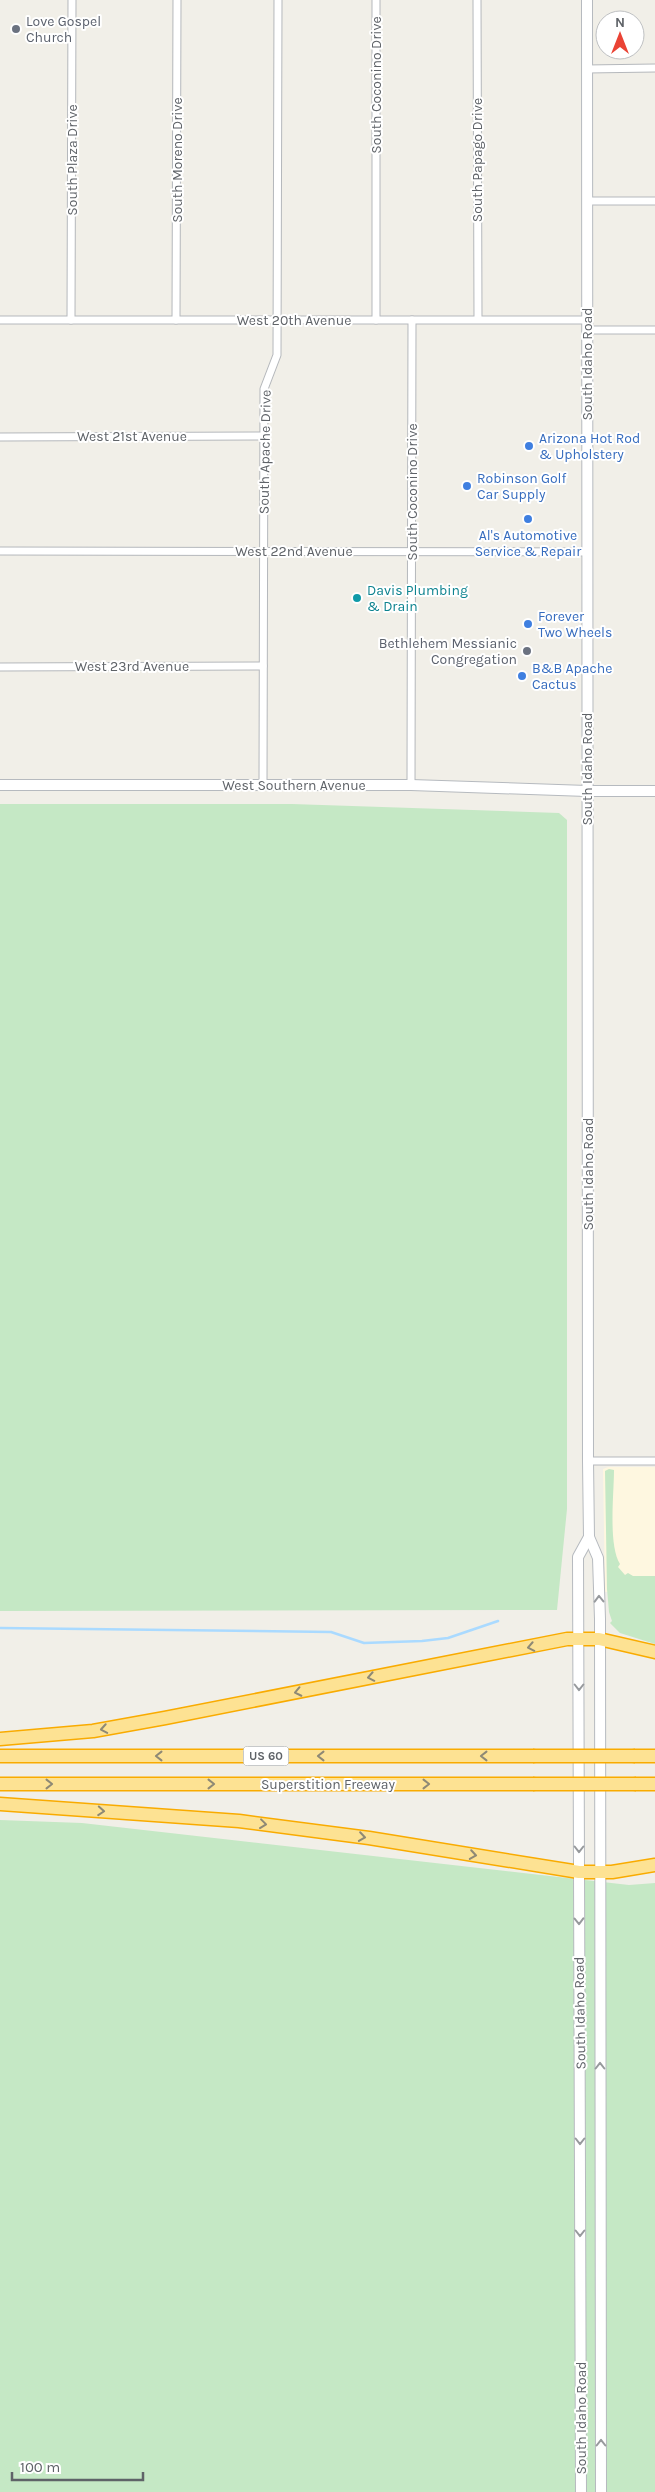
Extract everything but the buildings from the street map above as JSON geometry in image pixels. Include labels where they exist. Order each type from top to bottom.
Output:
[{"type":"highway","points":[[0,1739],[93,1731],[579,1638],[599,1640],[655,1652]]},
{"type":"highway","name":"Superstition Freeway","points":[[0,1756],[655,1756]]},
{"type":"highway","name":"Superstition Freeway","points":[[0,1784],[655,1784]]},
{"type":"highway","points":[[0,1804],[238,1821],[369,1838],[579,1872],[600,1872],[655,1865]]},
{"type":"main road","name":"South Idaho Road","points":[[587,0],[588,1461],[589,1537],[598,1558],[601,2492]]},
{"type":"main road","name":"West Southern Avenue","points":[[0,785],[412,785],[587,791],[655,790]]},
{"type":"main road","name":"South Idaho Road","points":[[581,2492],[578,1557],[589,1537]]},
{"type":"street","name":"South Plaza Drive","points":[[71,320],[72,0]]},
{"type":"street","name":"South Moreno Drive","points":[[176,320],[177,0]]},
{"type":"street","name":"South Apache Drive","points":[[264,785],[264,389],[277,355],[278,0]]},
{"type":"street","name":"South Coconino Drive","points":[[376,0],[376,320]]},
{"type":"street","name":"South Papago Drive","points":[[477,0],[478,320]]},
{"type":"street","points":[[587,68],[655,68]]},
{"type":"street","points":[[587,201],[655,201]]},
{"type":"street","name":"West 20th Avenue","points":[[0,320],[478,320],[655,330]]},
{"type":"street","name":"South Coconino Drive","points":[[412,320],[412,785]]},
{"type":"street","name":"West 21st Avenue","points":[[0,437],[264,436]]},
{"type":"street","name":"West 22nd Avenue","points":[[0,551],[587,552]]},
{"type":"street","name":"West 23rd Avenue","points":[[0,667],[263,666]]},
{"type":"street","points":[[588,1461],[655,1461]]},
{"type":"shaded area","points":[[608,1467],[655,1467],[655,1591],[605,1592],[603,1469]]},
{"type":"green space","points":[[0,804],[292,804],[559,813],[567,820],[567,1509],[557,1610],[0,1611]]},
{"type":"green space","points":[[609,1469],[614,1470],[613,1532],[616,1555],[620,1564],[618,1567],[625,1575],[628,1573],[633,1576],[655,1576],[655,1644],[620,1633],[610,1623],[612,1621],[609,1612],[607,1589],[605,1471]]},
{"type":"green space","points":[[0,1820],[82,1823],[629,1885],[655,1883],[655,2492],[0,2492]]},
{"type":"waterway","points":[[0,1628],[331,1632],[364,1643],[448,1638],[498,1621]]},
{"type":"place","name":"Love Gospel Church","points":[[16,29]]},
{"type":"place","name":"Arizona Hot Rod & Upholstery","points":[[529,446]]},
{"type":"place","name":"Robinson Golf Car Supply","points":[[467,486]]},
{"type":"place","name":"Al's Automotive Service & Repair","points":[[528,519]]},
{"type":"place","name":"Davis Plumbing & Drain","points":[[357,598]]},
{"type":"place","name":"Forever Two Wheels","points":[[528,624]]},
{"type":"place","name":"Bethlehem Messianic Congregation","points":[[527,651]]},
{"type":"place","name":"B&B Apache Cactus","points":[[522,676]]}]
